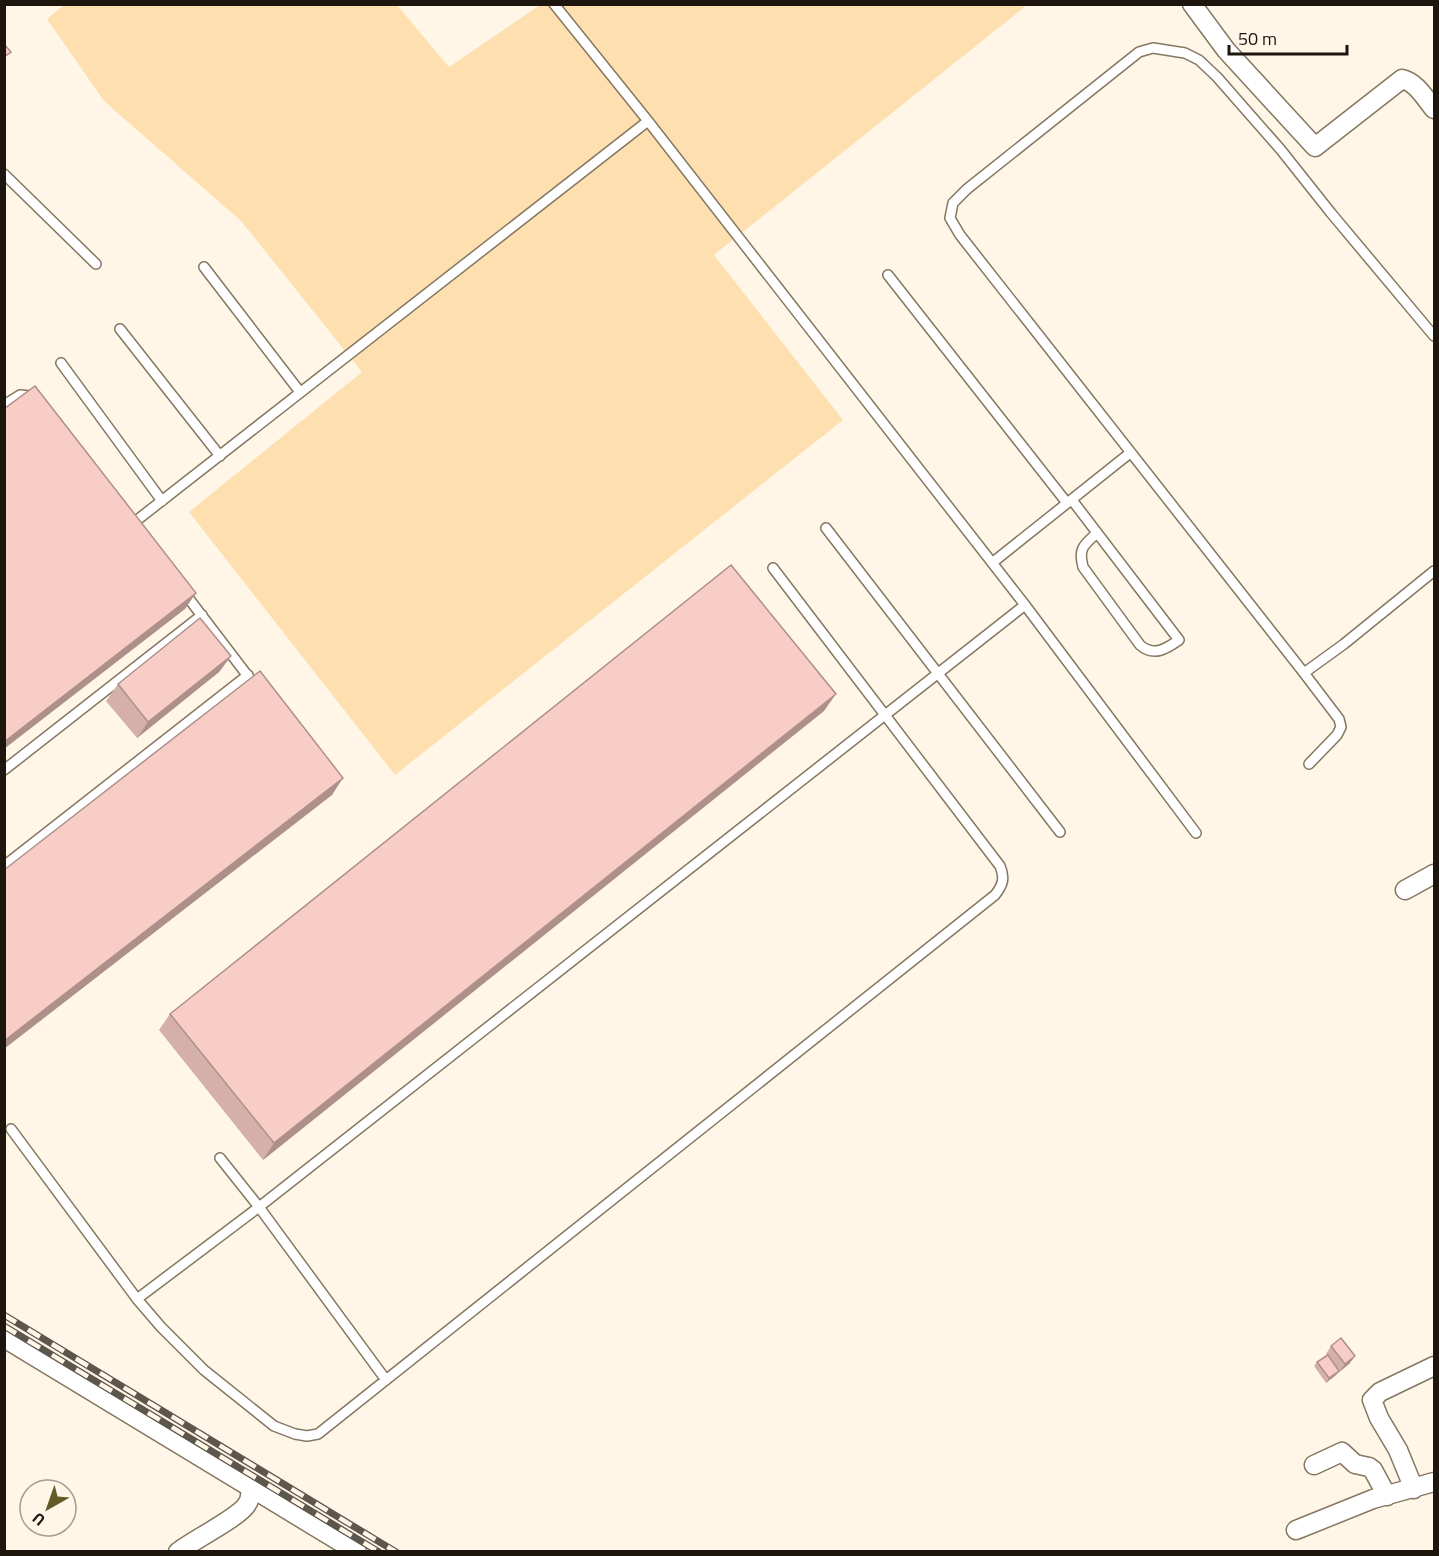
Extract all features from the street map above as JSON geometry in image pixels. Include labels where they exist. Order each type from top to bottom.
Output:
[{"type":"street","points":[[1192,4],[1226,50],[1315,147],[1401,79],[1407,80],[1414,86],[1434,108]]},
{"type":"street","points":[[1405,890],[1434,873]]},
{"type":"street","points":[[4,1338],[357,1551]]},
{"type":"street","points":[[1414,1489],[1398,1450],[1379,1418],[1372,1400],[1380,1392],[1434,1366]]},
{"type":"street","points":[[1314,1465],[1342,1452],[1355,1464],[1373,1470],[1387,1496]]},
{"type":"street","points":[[1296,1530],[1350,1508],[1434,1482]]},
{"type":"street","points":[[178,1551],[242,1511],[250,1499],[251,1486]]},
{"type":"lane","points":[[554,4],[648,121],[1025,605],[1196,833]]},
{"type":"lane","points":[[1309,764],[1337,735],[1341,727],[1338,719],[960,235],[950,218],[953,203],[1139,52],[1153,48],[1185,53],[1199,60],[1217,77],[1281,150],[1434,336]]},
{"type":"lane","points":[[132,524],[648,121]]},
{"type":"lane","points":[[4,174],[96,264]]},
{"type":"lane","points":[[204,267],[300,393]]},
{"type":"lane","points":[[888,275],[1097,532],[1179,640],[1168,650],[1156,652],[1145,650],[1083,567],[1080,558],[1081,548],[1097,532]]},
{"type":"lane","points":[[120,329],[220,456]]},
{"type":"lane","points":[[61,363],[162,501]]},
{"type":"lane","points":[[4,405],[20,395],[31,396],[38,405]]},
{"type":"lane","points":[[992,563],[1130,453]]},
{"type":"lane","points":[[125,515],[139,533]]},
{"type":"lane","points":[[826,528],[1060,832]]},
{"type":"lane","points":[[11,1129],[137,1299],[204,1370],[274,1426],[284,1431],[307,1436],[318,1434],[976,910],[999,889],[1004,881],[1000,866],[773,568]]},
{"type":"lane","points":[[1304,673],[1344,644],[1434,571]]},
{"type":"lane","points":[[174,579],[261,692]]},
{"type":"lane","points":[[137,1299],[259,1207],[1025,605]]},
{"type":"lane","points":[[4,770],[202,615]]},
{"type":"lane","points":[[4,866],[248,675]]},
{"type":"lane","points":[[220,1158],[259,1207],[386,1380]]},
{"type":"shaded area","points":[[65,4],[397,5],[449,67],[540,5],[1027,5],[714,255],[843,420],[395,775],[189,512],[362,372],[241,221],[104,101],[47,19]]},
{"type":"building","points":[[4,44],[11,52],[4,57]]},
{"type":"building","points":[[35,386],[196,593],[4,742],[4,409]]},
{"type":"building","points":[[731,565],[836,694],[274,1143],[170,1014]]},
{"type":"building","points":[[200,618],[231,656],[148,722],[118,684]]},
{"type":"building","points":[[260,671],[343,778],[4,1041],[4,870]]},
{"type":"building","points":[[1341,1338],[1355,1356],[1345,1364],[1331,1346]]},
{"type":"building","points":[[1328,1355],[1339,1371],[1329,1378],[1317,1362]]},
{"type":"railway","points":[[4,1315],[396,1552]]},
{"type":"railway","points":[[4,1326],[379,1552]]}]
